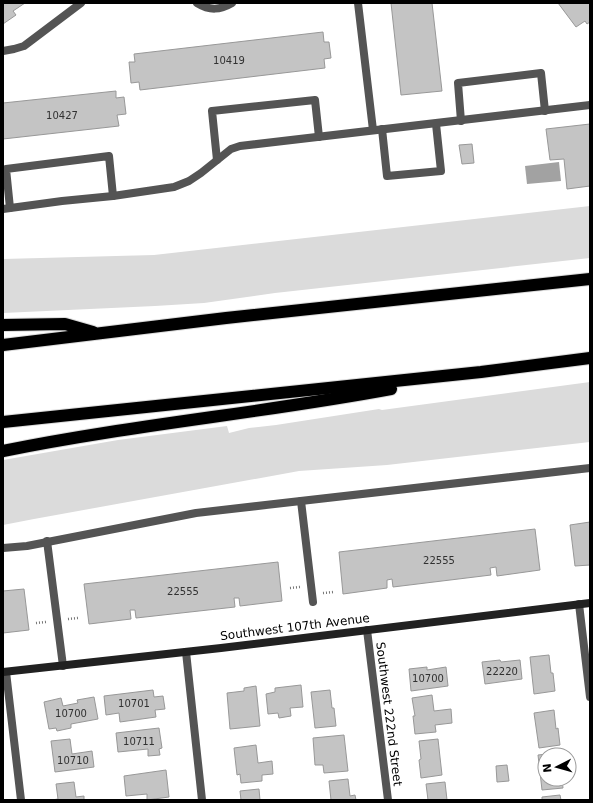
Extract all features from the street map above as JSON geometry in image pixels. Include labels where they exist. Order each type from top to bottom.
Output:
[{"type":"highway","points":[[3,345],[590,279]]},
{"type":"highway","points":[[3,325],[66,324],[98,334]]},
{"type":"highway","points":[[3,422],[481,372],[590,358]]},
{"type":"highway","points":[[3,451],[119,430],[220,417],[354,396],[481,372]]},
{"type":"street","points":[[3,51],[24,46],[81,3]]},
{"type":"street","points":[[197,3],[206,8],[215,9],[224,8],[232,3]]},
{"type":"street","points":[[358,3],[373,130]]},
{"type":"street","points":[[461,121],[458,83],[541,74],[545,111]]},
{"type":"street","points":[[217,160],[212,111],[315,100],[319,137]]},
{"type":"street","points":[[113,196],[109,156],[6,169],[6,208],[113,196],[174,186],[189,181],[202,173],[231,149],[240,146],[590,105]]},
{"type":"street","points":[[382,129],[387,176],[441,171],[436,124]]},
{"type":"street","points":[[3,548],[27,546],[177,516],[590,468]]},
{"type":"street","points":[[302,501],[313,602]]},
{"type":"street","points":[[47,541],[63,666]]},
{"type":"street","name":"Southwest 107th Avenue","points":[[5,672],[186,652],[590,603]]},
{"type":"street","points":[[579,604],[590,697]]},
{"type":"street","name":"Southwest 222nd Street","points":[[367,630],[388,800]]},
{"type":"street","points":[[186,652],[202,800]]},
{"type":"street","points":[[5,672],[21,800]]},
{"type":"shaded area","points":[[559,162],[561,181],[527,184],[525,166]]},
{"type":"shaded area","points":[[590,206],[590,258],[275,293],[204,303],[3,313],[3,259],[154,255]]},
{"type":"shaded area","points":[[590,382],[590,442],[387,465],[299,471],[3,525],[3,460],[118,440],[227,426],[229,433],[249,428],[379,409],[382,410]]},
{"type":"building","points":[[3,3],[25,3],[13,11],[16,15],[3,24]]},
{"type":"building","points":[[391,3],[432,3],[442,91],[401,95]]},
{"type":"building","points":[[558,3],[590,3],[590,22],[587,24],[585,21],[576,27]]},
{"type":"building","points":[[323,32],[324,42],[329,42],[331,58],[324,59],[325,68],[140,90],[139,82],[131,83],[129,62],[135,62],[134,54]]},
{"type":"building","points":[[116,91],[116,98],[124,97],[126,114],[117,115],[119,126],[3,139],[3,103]]},
{"type":"building","points":[[590,124],[590,186],[567,189],[564,159],[550,160],[546,129]]},
{"type":"building","points":[[472,144],[474,163],[462,164],[459,145]]},
{"type":"building","points":[[590,522],[590,565],[575,566],[570,525]]},
{"type":"building","points":[[535,529],[540,570],[497,576],[496,567],[490,568],[491,575],[393,587],[392,579],[387,580],[387,588],[343,594],[339,552]]},
{"type":"building","points":[[278,562],[282,601],[240,606],[239,598],[234,598],[235,607],[136,618],[135,610],[130,610],[131,619],[89,624],[84,584]]},
{"type":"building","points":[[24,589],[29,630],[3,633],[3,591]]},
{"type":"building","points":[[549,655],[555,691],[534,694],[530,657]]},
{"type":"building","points":[[500,660],[501,662],[520,660],[522,679],[485,684],[482,662]]},
{"type":"building","points":[[427,667],[427,670],[446,667],[448,686],[411,691],[409,669]]},
{"type":"building","points":[[301,685],[303,707],[290,708],[291,716],[279,718],[278,713],[268,714],[266,694],[275,692],[275,688]]},
{"type":"building","points":[[256,686],[260,726],[230,729],[227,693],[244,691],[244,688]]},
{"type":"building","points":[[153,690],[154,697],[163,696],[165,709],[155,710],[156,717],[120,722],[119,713],[106,715],[104,696]]},
{"type":"building","points":[[330,690],[336,726],[315,728],[311,692]]},
{"type":"building","points":[[432,695],[434,711],[451,709],[452,723],[435,725],[436,732],[415,734],[413,716],[415,716],[412,698]]},
{"type":"building","points":[[94,697],[98,719],[71,724],[71,728],[57,731],[56,728],[49,729],[44,702],[61,698],[63,706],[78,703],[77,700]]},
{"type":"building","points":[[554,710],[556,729],[558,728],[560,745],[539,747],[534,713]]},
{"type":"building","points":[[159,728],[162,748],[159,749],[160,755],[148,756],[148,749],[118,752],[116,733]]},
{"type":"building","points":[[344,735],[348,771],[324,773],[323,765],[315,765],[313,738]]},
{"type":"building","points":[[70,739],[72,754],[92,751],[94,767],[55,772],[51,741]]},
{"type":"building","points":[[438,739],[442,775],[421,778],[419,741]]},
{"type":"building","points":[[256,745],[258,763],[272,761],[273,774],[262,775],[262,781],[241,783],[240,774],[237,775],[234,748]]},
{"type":"building","points":[[507,765],[509,781],[497,782],[496,766]]},
{"type":"building","points":[[166,770],[169,797],[147,800],[147,794],[126,796],[124,776]]},
{"type":"building","points":[[348,779],[350,796],[355,795],[356,800],[331,800],[329,781]]},
{"type":"building","points":[[74,782],[76,797],[84,796],[84,800],[52,800],[58,799],[56,784]]},
{"type":"building","points":[[445,782],[447,800],[428,800],[426,784]]},
{"type":"building","points":[[542,787],[563,787],[563,788],[542,790]]},
{"type":"building","points":[[259,789],[260,800],[241,800],[240,791]]},
{"type":"building","points":[[560,795],[561,800],[542,800],[542,797]]}]
